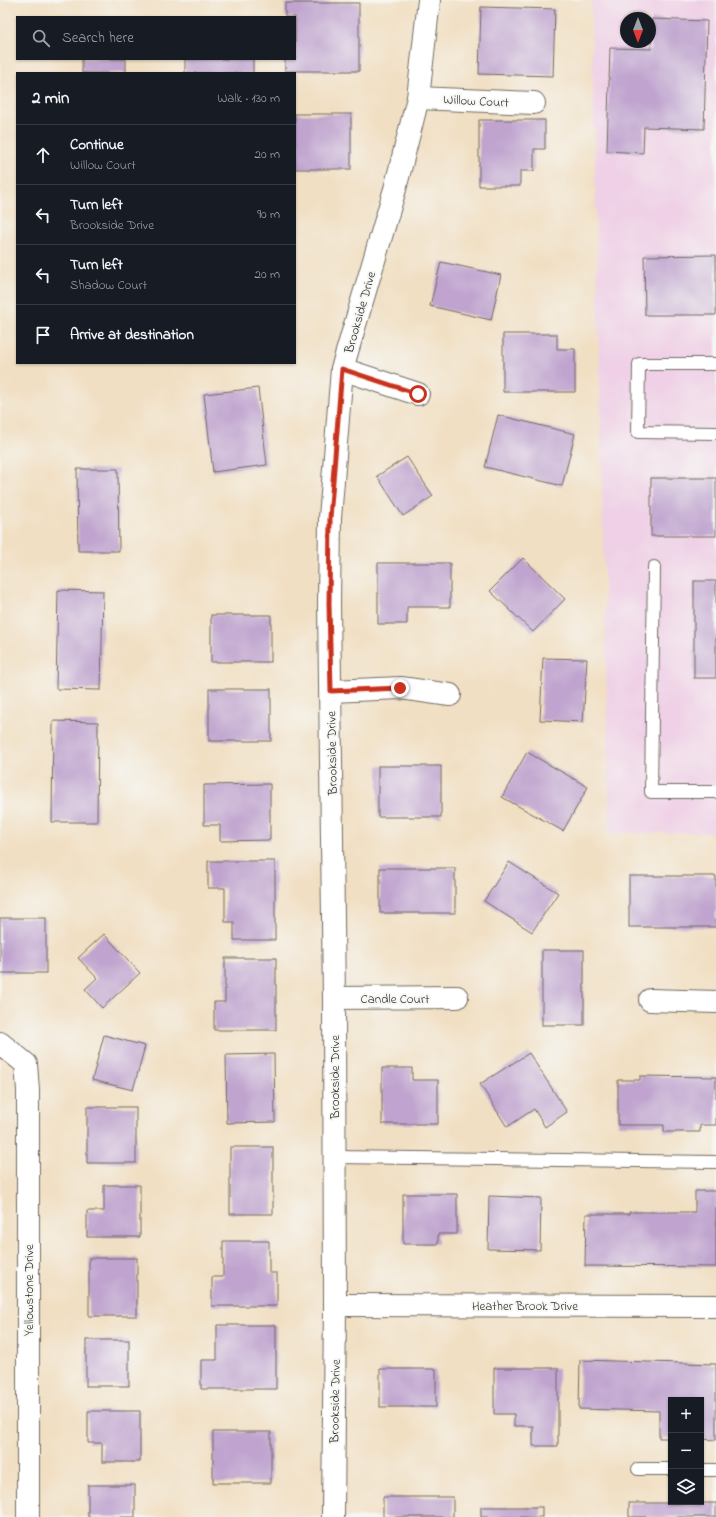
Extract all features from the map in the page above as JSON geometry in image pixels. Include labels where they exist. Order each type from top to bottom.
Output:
[{"type":"street","name":"Brookside Drive","points":[[333,1517],[335,1305],[334,998],[329,604],[330,518],[342,369],[395,189],[418,98],[429,0]]},
{"type":"street","name":"Willow Court","points":[[418,98],[534,103]]},
{"type":"street","points":[[342,369],[418,394]]},
{"type":"street","points":[[331,691],[400,688],[450,695]]},
{"type":"street","name":"Candle Court","points":[[334,998],[457,997]]},
{"type":"street","points":[[650,1000],[716,1002]]},
{"type":"street","name":"Yellowstone Drive","points":[[0,1043],[26,1064],[28,1090],[28,1517]]},
{"type":"street","name":"Heather Brook Drive","points":[[335,1305],[716,1306]]},
{"type":"lane","points":[[716,364],[639,364],[638,432],[716,433]]},
{"type":"lane","points":[[654,567],[651,792],[716,792]]},
{"type":"lane","points":[[334,1156],[716,1162]]},
{"type":"lane","points":[[638,1469],[668,1469]]},
{"type":"lane","points":[[704,1470],[716,1470]]},
{"type":"shaded area","points":[[591,0],[716,0],[716,833],[610,833]]},
{"type":"building","points":[[285,3],[359,3],[359,71],[285,71],[285,60],[296,60],[296,16],[285,16]]},
{"type":"building","points":[[481,7],[555,9],[553,76],[479,74]]},
{"type":"building","points":[[656,19],[707,21],[704,129],[644,127],[643,153],[607,151],[610,48],[656,48]]},
{"type":"building","points":[[82,60],[126,60],[126,72],[82,72]]},
{"type":"building","points":[[185,60],[253,60],[253,72],[185,72]]},
{"type":"building","points":[[296,114],[351,114],[351,169],[296,169]]},
{"type":"building","points":[[479,120],[545,120],[545,149],[534,149],[534,171],[520,171],[520,186],[479,186]]},
{"type":"building","points":[[716,255],[716,315],[645,315],[644,256]]},
{"type":"building","points":[[441,262],[501,275],[491,320],[430,306]]},
{"type":"building","points":[[503,334],[557,334],[557,349],[575,349],[575,392],[503,392]]},
{"type":"building","points":[[258,388],[267,465],[213,472],[204,394]]},
{"type":"building","points":[[498,415],[575,434],[562,486],[485,467]]},
{"type":"building","points":[[407,457],[433,496],[403,516],[377,476]]},
{"type":"building","points":[[77,469],[118,469],[119,551],[78,551]]},
{"type":"building","points":[[651,478],[716,478],[716,536],[651,536]]},
{"type":"building","points":[[523,558],[565,599],[533,632],[490,591]]},
{"type":"building","points":[[378,563],[450,563],[450,607],[407,607],[407,624],[378,624]]},
{"type":"building","points":[[694,581],[716,581],[716,678],[694,678]]},
{"type":"building","points":[[58,590],[103,591],[101,690],[56,689]]},
{"type":"building","points":[[211,615],[271,615],[271,662],[211,662]]},
{"type":"building","points":[[543,658],[587,659],[583,722],[540,720]]},
{"type":"building","points":[[209,689],[271,689],[271,741],[209,741]]},
{"type":"building","points":[[53,721],[98,722],[97,822],[52,822]]},
{"type":"building","points":[[527,752],[588,787],[563,831],[502,797]]},
{"type":"building","points":[[378,766],[441,766],[441,817],[378,817]]},
{"type":"building","points":[[270,784],[270,840],[220,841],[220,825],[204,825],[204,785]]},
{"type":"building","points":[[208,861],[275,861],[275,940],[234,940],[234,922],[225,922],[225,888],[208,888]]},
{"type":"building","points":[[509,862],[558,893],[532,932],[484,901]]},
{"type":"building","points":[[380,868],[455,868],[455,913],[380,913]]},
{"type":"building","points":[[629,876],[716,876],[716,927],[629,927]]},
{"type":"building","points":[[0,918],[46,918],[46,973],[0,973]]},
{"type":"building","points":[[104,934],[140,973],[102,1008],[85,989],[97,978],[78,958]]},
{"type":"building","points":[[542,950],[584,950],[584,1025],[542,1025]]},
{"type":"building","points":[[225,958],[276,958],[276,1030],[214,1030],[214,1002],[225,1002]]},
{"type":"building","points":[[104,1035],[145,1046],[133,1090],[92,1080]]},
{"type":"building","points":[[529,1053],[567,1112],[545,1127],[534,1109],[507,1127],[480,1084]]},
{"type":"building","points":[[274,1054],[275,1122],[227,1123],[226,1055]]},
{"type":"building","points":[[382,1068],[412,1068],[412,1080],[438,1080],[438,1124],[382,1124]]},
{"type":"building","points":[[640,1076],[716,1077],[716,1125],[700,1125],[700,1132],[664,1132],[664,1125],[618,1125],[618,1080],[640,1080]]},
{"type":"building","points":[[87,1107],[136,1107],[136,1163],[87,1163]]},
{"type":"building","points":[[230,1147],[273,1147],[273,1214],[230,1214]]},
{"type":"building","points":[[104,1185],[140,1185],[140,1237],[87,1237],[87,1211],[104,1211]]},
{"type":"building","points":[[695,1191],[716,1191],[716,1267],[585,1266],[586,1214],[629,1214],[629,1212],[695,1212]]},
{"type":"building","points":[[403,1194],[457,1194],[457,1234],[438,1234],[438,1244],[403,1244]]},
{"type":"building","points":[[489,1196],[541,1198],[540,1250],[488,1249]]},
{"type":"building","points":[[223,1241],[269,1241],[269,1273],[277,1273],[277,1306],[212,1306],[212,1277],[223,1277]]},
{"type":"building","points":[[89,1258],[137,1258],[137,1316],[89,1316]]},
{"type":"building","points":[[217,1325],[276,1325],[276,1389],[201,1389],[201,1360],[217,1360]]},
{"type":"building","points":[[86,1340],[129,1340],[129,1386],[86,1386]]},
{"type":"building","points":[[580,1360],[716,1364],[716,1440],[704,1439],[704,1397],[668,1397],[668,1438],[659,1438],[659,1411],[579,1409]]},
{"type":"building","points":[[494,1368],[558,1368],[558,1446],[533,1446],[533,1426],[514,1426],[514,1414],[494,1414]]},
{"type":"building","points":[[380,1369],[436,1369],[436,1407],[380,1407]]},
{"type":"building","points":[[88,1411],[140,1411],[140,1462],[102,1462],[102,1443],[88,1443]]},
{"type":"building","points":[[213,1432],[271,1432],[271,1483],[213,1483]]},
{"type":"building","points":[[88,1485],[135,1485],[135,1517],[88,1517]]},
{"type":"building","points":[[383,1497],[453,1497],[453,1517],[383,1517]]},
{"type":"building","points":[[629,1503],[704,1505],[704,1503],[716,1503],[716,1517],[629,1517]]},
{"type":"building","points":[[481,1507],[542,1507],[542,1517],[481,1517]]},
{"type":"route","points":[[400,688],[331,691],[329,604],[330,518],[342,369],[418,394]]}]
